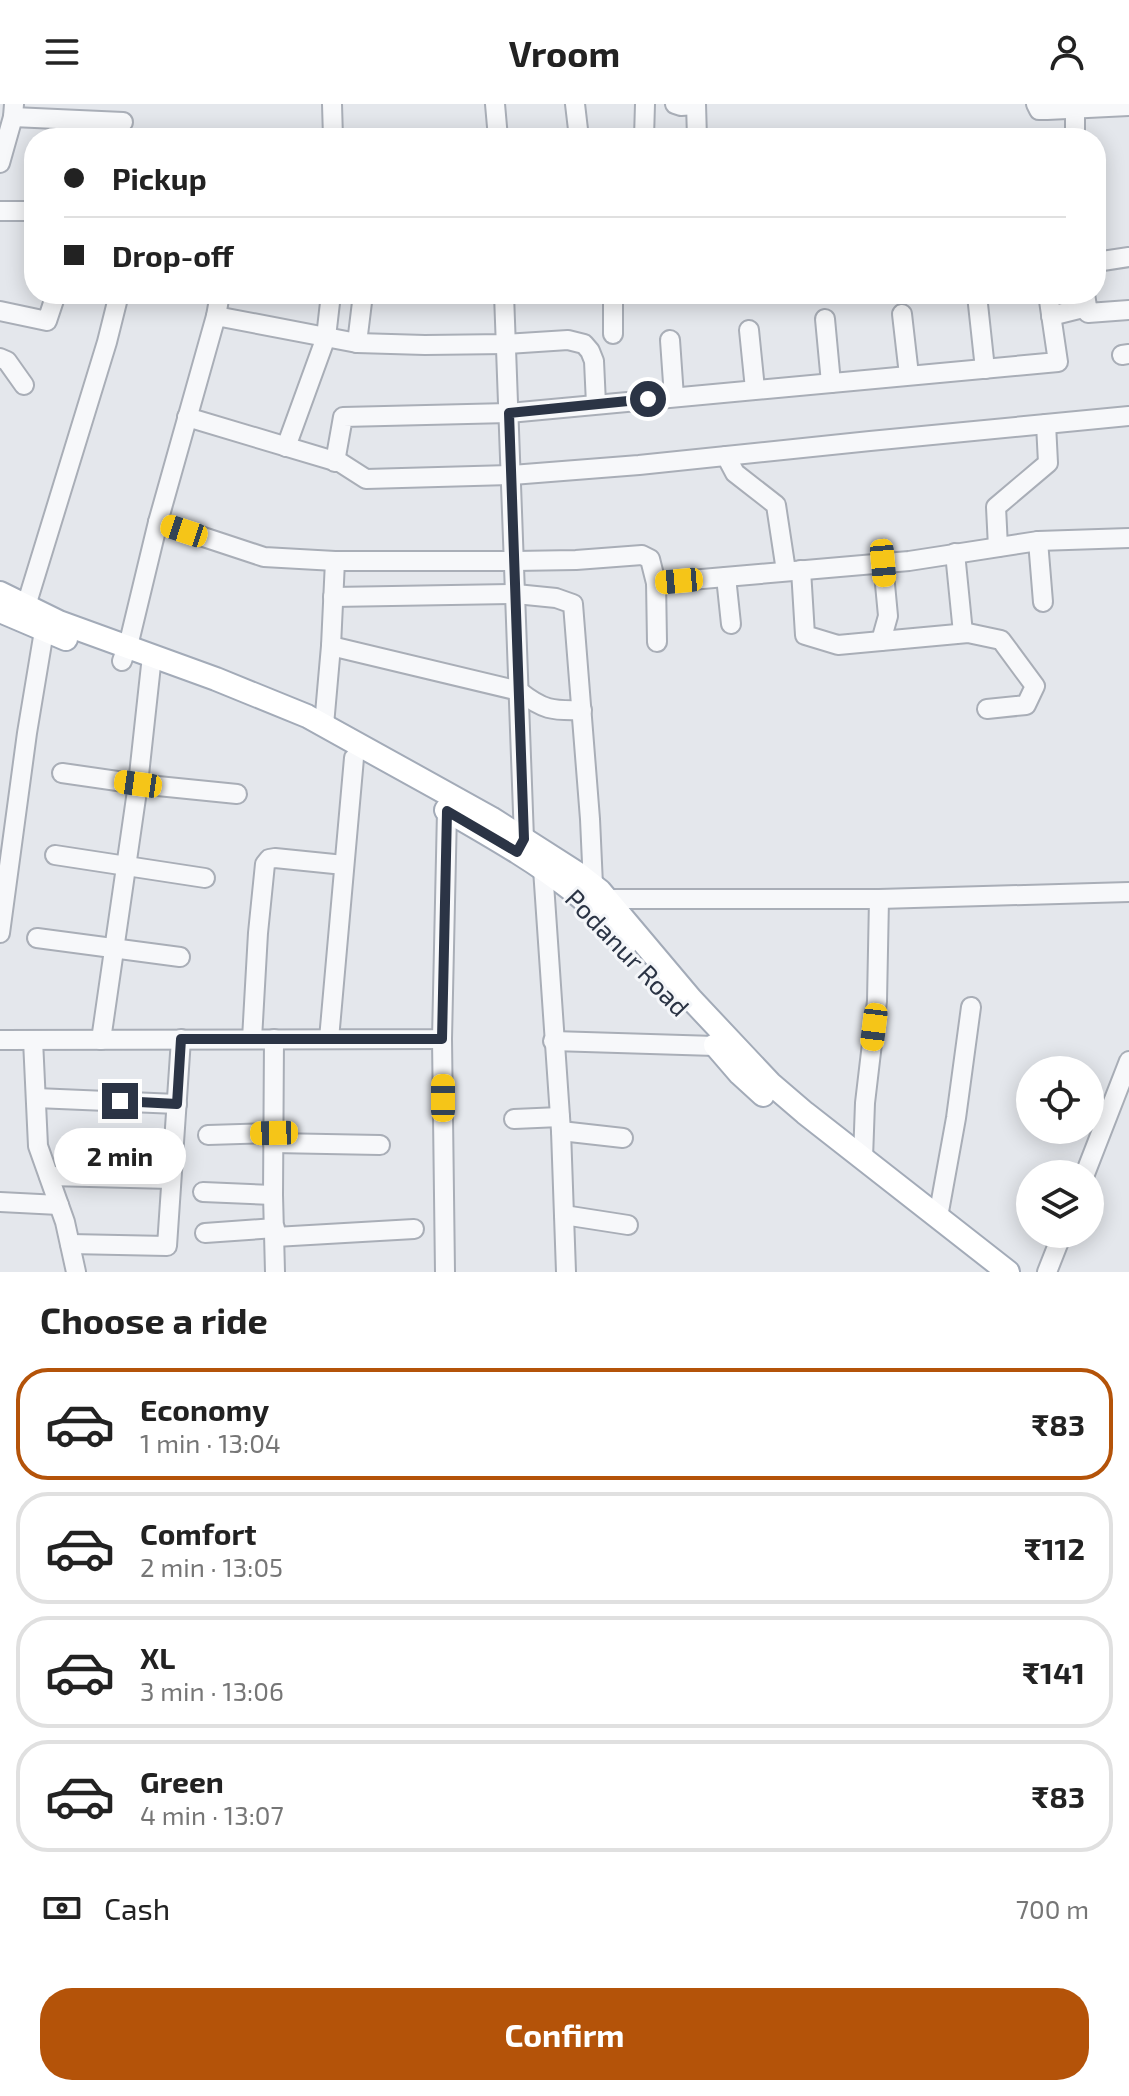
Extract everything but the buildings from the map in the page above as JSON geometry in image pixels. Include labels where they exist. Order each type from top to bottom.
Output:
[{"type":"main road","points":[[0,593],[124,654]]},
{"type":"main road","points":[[0,611],[44,631],[272,701],[324,725],[491,818],[521,845],[599,892],[691,999],[770,1083],[1008,1272]]},
{"type":"main road","name":"Podanur Road","points":[[151,663],[280,718],[447,811],[521,845],[543,869],[597,912],[740,1074],[987,1272]]},
{"type":"street","points":[[332,104],[333,128]]},
{"type":"street","points":[[495,104],[497,128]]},
{"type":"street","points":[[575,104],[578,128]]},
{"type":"street","points":[[644,128],[645,104]]},
{"type":"street","points":[[675,104],[696,105],[697,128]]},
{"type":"street","points":[[1036,104],[1039,110],[1074,106],[1129,106]]},
{"type":"street","points":[[1074,106],[1075,128]]},
{"type":"street","points":[[0,163],[14,110],[123,122]]},
{"type":"street","points":[[0,211],[24,211]]},
{"type":"street","points":[[1106,260],[1129,257]]},
{"type":"street","points":[[0,311],[47,321],[53,304]]},
{"type":"street","points":[[26,606],[116,304]]},
{"type":"street","points":[[124,654],[218,304]]},
{"type":"street","points":[[286,447],[326,337],[330,304]]},
{"type":"street","points":[[357,343],[362,304]]},
{"type":"street","points":[[504,304],[519,691],[521,845]]},
{"type":"street","points":[[613,304],[613,334]]},
{"type":"street","points":[[978,304],[985,369]]},
{"type":"street","points":[[335,462],[343,417],[509,413],[1058,362],[1049,304]]},
{"type":"street","points":[[1051,316],[1079,304]]},
{"type":"street","points":[[1086,304],[1088,313],[1129,310]]},
{"type":"street","points":[[902,314],[909,375]]},
{"type":"street","points":[[216,316],[357,343],[506,344],[568,340],[584,344],[590,351],[594,361],[596,404]]},
{"type":"street","points":[[825,319],[831,383]]},
{"type":"street","points":[[749,330],[755,389]]},
{"type":"street","points":[[670,340],[674,397]]},
{"type":"street","points":[[0,358],[7,361],[24,385]]},
{"type":"street","points":[[187,417],[335,462],[366,479],[512,475],[639,465],[1129,416]]},
{"type":"street","points":[[998,547],[996,507],[1048,463],[1046,424]]},
{"type":"street","points":[[726,456],[735,473],[776,505],[794,571],[805,635],[838,645],[963,633],[1001,640],[1035,686],[1026,705],[987,709]]},
{"type":"street","points":[[158,522],[264,557],[335,561],[515,561],[642,555],[650,559],[656,581],[657,642]]},
{"type":"street","points":[[656,581],[883,563],[1038,541],[1129,538]]},
{"type":"street","points":[[1038,541],[1043,602]]},
{"type":"street","points":[[955,553],[963,633]]},
{"type":"street","points":[[324,725],[335,561]]},
{"type":"street","points":[[881,641],[888,616],[883,563]]},
{"type":"street","points":[[726,577],[731,624]]},
{"type":"street","points":[[333,597],[516,594],[556,598],[573,604],[599,892],[879,899],[1129,892]]},
{"type":"street","points":[[0,933],[44,631]]},
{"type":"street","points":[[331,646],[519,691],[538,706],[582,710]]},
{"type":"street","points":[[101,1040],[138,784],[151,663]]},
{"type":"street","points":[[329,1039],[354,758]]},
{"type":"street","points":[[62,773],[237,794]]},
{"type":"street","points":[[445,1272],[442,1039],[447,811]]},
{"type":"street","points":[[55,855],[205,878]]},
{"type":"street","points":[[252,1039],[265,864],[275,858],[344,865]]},
{"type":"street","points":[[543,869],[560,1124],[566,1272]]},
{"type":"street","points":[[863,1158],[865,1103],[877,1001],[879,899]]},
{"type":"street","points":[[37,938],[180,957]]},
{"type":"street","points":[[938,1217],[956,1118],[971,1007]]},
{"type":"street","points":[[70,1244],[167,1246],[181,1039]]},
{"type":"street","points":[[274,1039],[275,1272]]},
{"type":"street","points":[[0,1040],[442,1039]]},
{"type":"street","points":[[33,1040],[38,1146],[59,1205],[76,1272]]},
{"type":"street","points":[[553,1041],[715,1046]]},
{"type":"street","points":[[1090,1160],[1129,1061]]},
{"type":"street","points":[[36,1098],[177,1104]]},
{"type":"street","points":[[514,1119],[560,1124],[623,1138]]},
{"type":"street","points":[[208,1135],[380,1145]]},
{"type":"street","points":[[49,1176],[171,1179]]},
{"type":"street","points":[[203,1192],[273,1195]]},
{"type":"street","points":[[0,1202],[59,1205]]},
{"type":"street","points":[[564,1215],[628,1225]]},
{"type":"street","points":[[205,1233],[414,1229]]},
{"type":"street","points":[[1047,1272],[1056,1248]]},
{"type":"route","points":[[120,1101],[177,1104],[181,1039],[442,1039],[447,811],[517,852],[524,839],[509,413],[648,399]]}]
